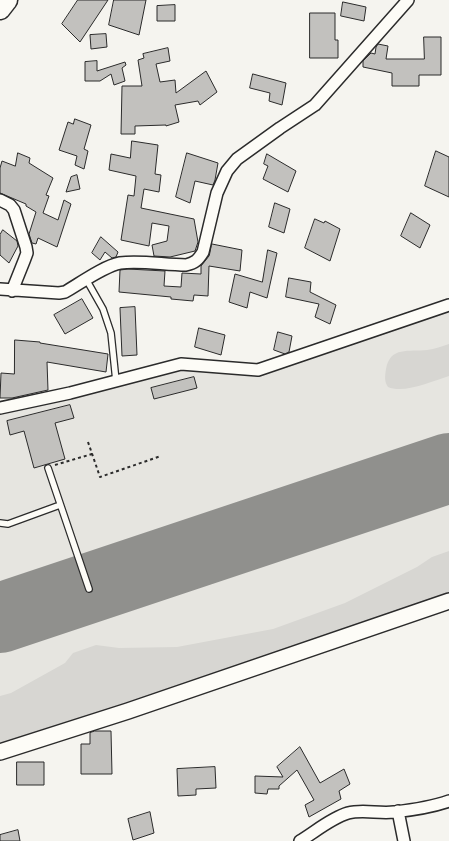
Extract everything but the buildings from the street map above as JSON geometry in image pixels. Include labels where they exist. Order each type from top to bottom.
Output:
[{"type":"highway","points":[[0,9],[6,0]]},
{"type":"street","points":[[0,289],[59,293],[65,292],[86,279],[119,263],[186,265],[194,263],[203,252],[217,193],[226,171],[237,159],[280,128],[315,106],[408,0]]},
{"type":"street","points":[[0,200],[10,205],[14,210],[26,247],[24,261],[12,291]]},
{"type":"street","points":[[0,408],[70,393],[181,364],[258,370],[449,305]]},
{"type":"street","points":[[0,752],[128,711],[449,601]]},
{"type":"street","points":[[300,841],[335,818],[348,813],[398,812],[449,801]]},
{"type":"street","points":[[398,812],[404,841]]},
{"type":"lane","points":[[86,279],[103,309],[111,333],[116,380]]},
{"type":"lane","points":[[48,468],[89,588]]},
{"type":"lane","points":[[0,523],[8,524],[60,505]]},
{"type":"path","points":[[88,442],[100,477],[161,456]]},
{"type":"path","points":[[48,468],[92,454]]},
{"type":"shaded area","points":[[449,312],[449,598],[0,747],[0,413],[185,370],[258,373]]},
{"type":"shaded area","points":[[449,344],[449,376],[410,388],[395,389],[388,387],[385,381],[386,369],[388,362],[396,353],[430,350]]},
{"type":"shaded area","points":[[449,551],[449,598],[0,747],[0,696],[11,693],[65,663],[73,653],[96,645],[119,648],[177,647],[273,629],[345,603],[417,567],[432,557]]},
{"type":"runway","points":[[0,618],[449,468]]}]
